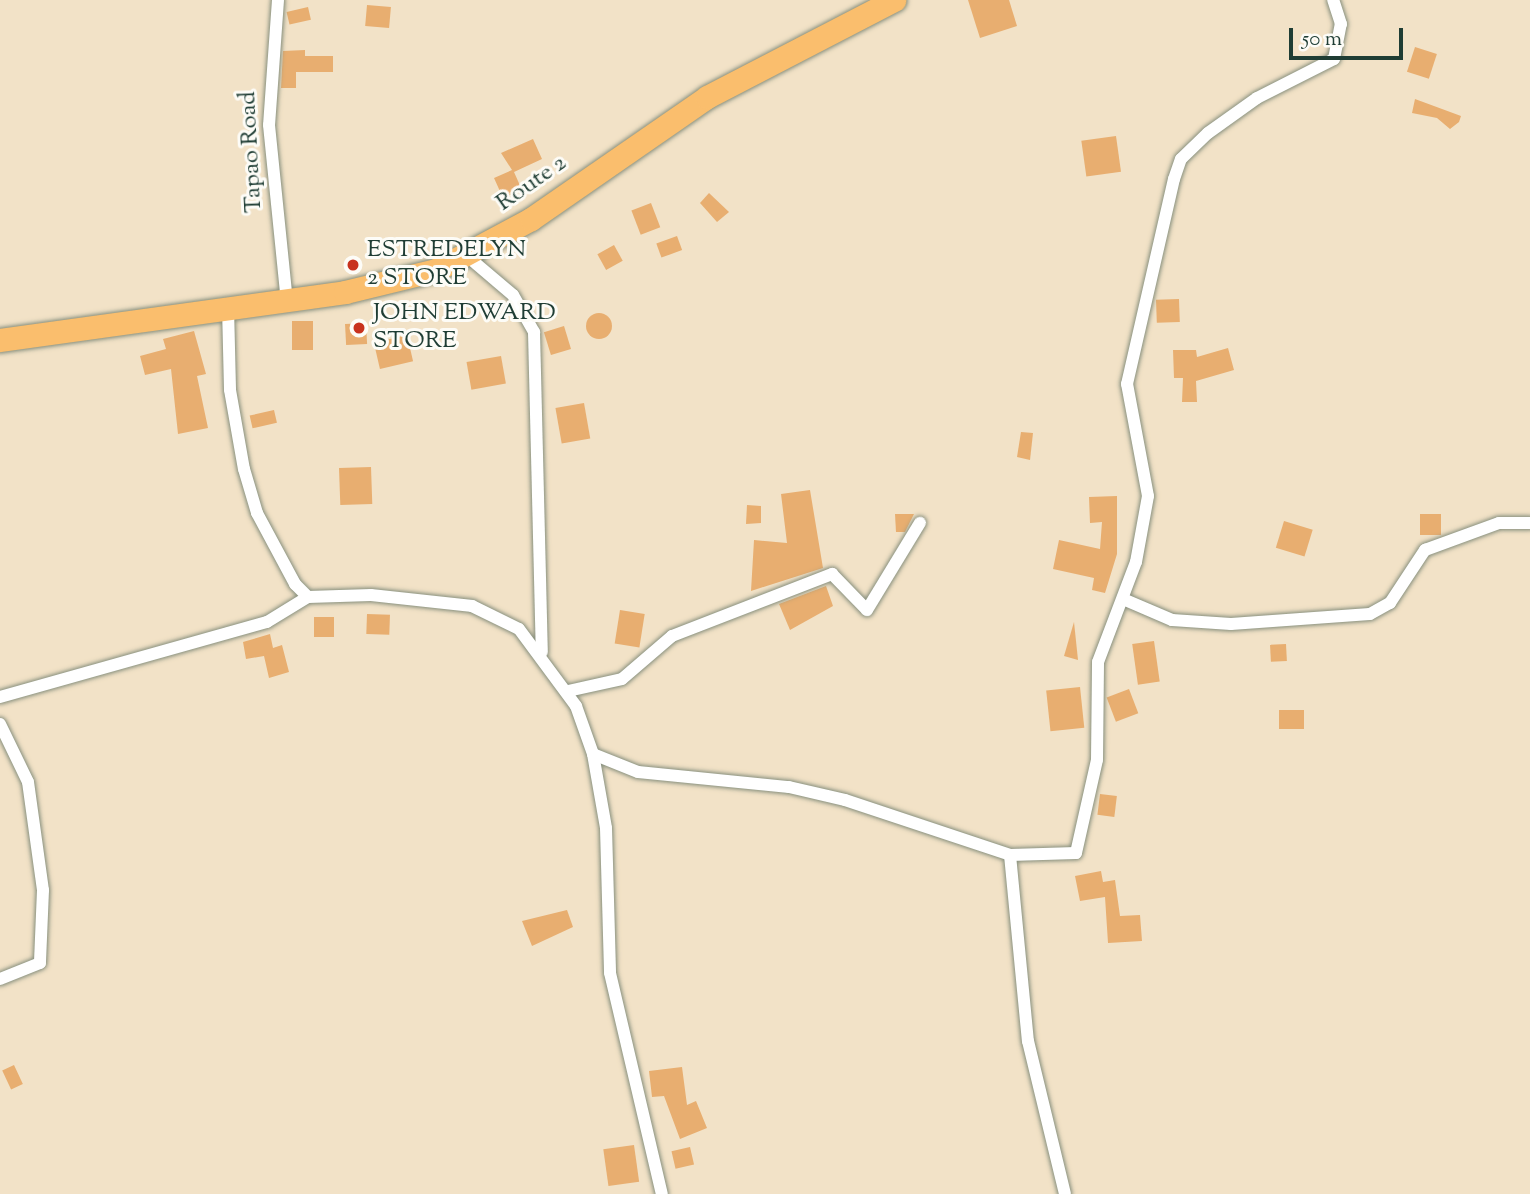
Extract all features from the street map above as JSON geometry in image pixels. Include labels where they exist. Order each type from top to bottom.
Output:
[{"type":"highway","name":"Route 2","points":[[0,340],[287,301],[386,283],[467,256],[707,97],[894,0]]},
{"type":"street","name":"Tapao Road","points":[[278,0],[270,125],[287,301]]},
{"type":"street","points":[[593,754],[638,772],[789,787],[845,800],[1010,855],[1071,856],[1078,849],[1097,760],[1098,662],[1123,599],[1148,496],[1129,372],[1174,179],[1181,159],[1208,133],[1257,97],[1334,59],[1341,24],[1333,0]]},
{"type":"street","points":[[467,256],[513,295],[534,332],[536,599],[542,653]]},
{"type":"street","points":[[228,307],[230,390],[244,470],[265,530],[308,597]]},
{"type":"street","points":[[568,691],[622,679],[672,636],[832,574],[867,610],[920,523]]},
{"type":"street","points":[[1123,599],[1172,620],[1231,624],[1370,614],[1390,603],[1425,550],[1499,523],[1530,523]]},
{"type":"street","points":[[2,700],[267,622],[308,597],[458,603],[519,629],[542,653],[568,691],[593,754],[606,828],[610,973],[662,1194]]},
{"type":"street","points":[[0,724],[28,782],[43,890],[40,963],[0,979]]},
{"type":"street","points":[[1010,855],[1028,1041],[1065,1194]]},
{"type":"building","points":[[968,0],[1009,0],[1017,26],[980,38]]},
{"type":"building","points":[[367,5],[391,7],[389,28],[365,26]]},
{"type":"building","points":[[308,7],[311,20],[289,25],[287,12]]},
{"type":"building","points":[[1415,47],[1437,54],[1429,79],[1407,72]]},
{"type":"building","points":[[305,50],[305,56],[333,56],[333,72],[296,72],[296,88],[281,88],[283,51]]},
{"type":"building","points":[[1415,99],[1461,116],[1459,122],[1450,129],[1437,118],[1412,113]]},
{"type":"building","points":[[1116,136],[1121,172],[1086,177],[1081,141]]},
{"type":"building","points":[[533,139],[542,159],[514,172],[522,190],[503,198],[494,178],[512,170],[501,153]]},
{"type":"building","points":[[709,193],[729,212],[717,222],[700,203]]},
{"type":"building","points":[[651,203],[660,227],[641,235],[631,211]]},
{"type":"building","points":[[677,236],[682,250],[661,258],[656,244]]},
{"type":"building","points":[[614,245],[623,261],[606,270],[597,254]]},
{"type":"building","points":[[1179,299],[1180,322],[1157,323],[1156,300]]},
{"type":"building","points":[[599,313],[608,317],[612,326],[608,335],[599,339],[590,335],[586,326],[590,317]]},
{"type":"building","points":[[292,321],[313,321],[313,350],[292,350]]},
{"type":"building","points":[[366,323],[367,344],[346,345],[345,324]]},
{"type":"building","points":[[564,326],[571,349],[551,355],[544,332]]},
{"type":"building","points":[[194,331],[206,374],[197,376],[208,428],[178,434],[171,369],[145,375],[140,356],[166,349],[163,339]]},
{"type":"building","points":[[407,335],[413,361],[380,369],[374,343]]},
{"type":"building","points":[[1228,348],[1234,370],[1196,381],[1197,402],[1182,402],[1183,378],[1174,378],[1173,350],[1196,350],[1197,357]]},
{"type":"building","points":[[501,356],[506,384],[471,390],[467,362]]},
{"type":"building","points":[[584,403],[590,438],[562,443],[555,408]]},
{"type":"building","points":[[274,410],[277,423],[253,428],[250,416]]},
{"type":"building","points":[[1021,432],[1033,433],[1030,460],[1017,457]]},
{"type":"building","points":[[371,467],[372,504],[340,505],[339,468]]},
{"type":"building","points":[[810,490],[823,568],[751,591],[754,540],[787,543],[781,494]]},
{"type":"building","points":[[1117,496],[1117,554],[1105,593],[1092,590],[1094,578],[1053,569],[1059,540],[1100,549],[1102,522],[1090,523],[1089,497]]},
{"type":"building","points":[[747,505],[761,506],[761,523],[746,524]]},
{"type":"building","points":[[895,514],[914,514],[905,532],[896,532]]},
{"type":"building","points":[[1420,514],[1441,514],[1441,535],[1420,535]]},
{"type":"building","points":[[1284,521],[1313,530],[1305,557],[1276,548]]},
{"type":"building","points":[[826,586],[833,606],[790,630],[779,604]]},
{"type":"building","points":[[620,610],[645,614],[639,647],[615,644]]},
{"type":"building","points":[[367,614],[390,615],[389,635],[366,634]]},
{"type":"building","points":[[314,617],[334,617],[334,637],[314,637]]},
{"type":"building","points":[[1074,622],[1078,660],[1064,656]]},
{"type":"building","points":[[270,634],[273,648],[282,645],[289,672],[269,678],[264,656],[246,659],[243,642]]},
{"type":"building","points":[[1154,641],[1160,682],[1138,685],[1132,644]]},
{"type":"building","points":[[1286,644],[1287,661],[1271,662],[1270,645]]},
{"type":"building","points":[[1080,687],[1084,728],[1050,731],[1046,691]]},
{"type":"building","points":[[1129,689],[1138,713],[1116,722],[1107,698]]},
{"type":"building","points":[[1279,710],[1304,710],[1304,729],[1279,729]]},
{"type":"building","points":[[1100,794],[1117,796],[1114,817],[1097,815]]},
{"type":"building","points":[[1101,871],[1103,882],[1115,880],[1120,916],[1140,915],[1142,941],[1108,943],[1105,897],[1080,901],[1075,876]]},
{"type":"building","points":[[567,910],[573,927],[532,946],[522,921]]},
{"type":"building","points":[[14,1065],[23,1084],[11,1090],[2,1070]]},
{"type":"building","points":[[682,1067],[687,1105],[696,1101],[707,1128],[680,1139],[664,1096],[652,1097],[649,1071]]},
{"type":"building","points":[[634,1145],[639,1182],[608,1186],[603,1149]]},
{"type":"building","points":[[690,1147],[694,1165],[676,1169],[671,1151]]},
{"type":"place","name":"ESTREDELYN 2 STORE","points":[[353,265]]},
{"type":"place","name":"JOHN EDWARD STORE","points":[[359,328]]}]
